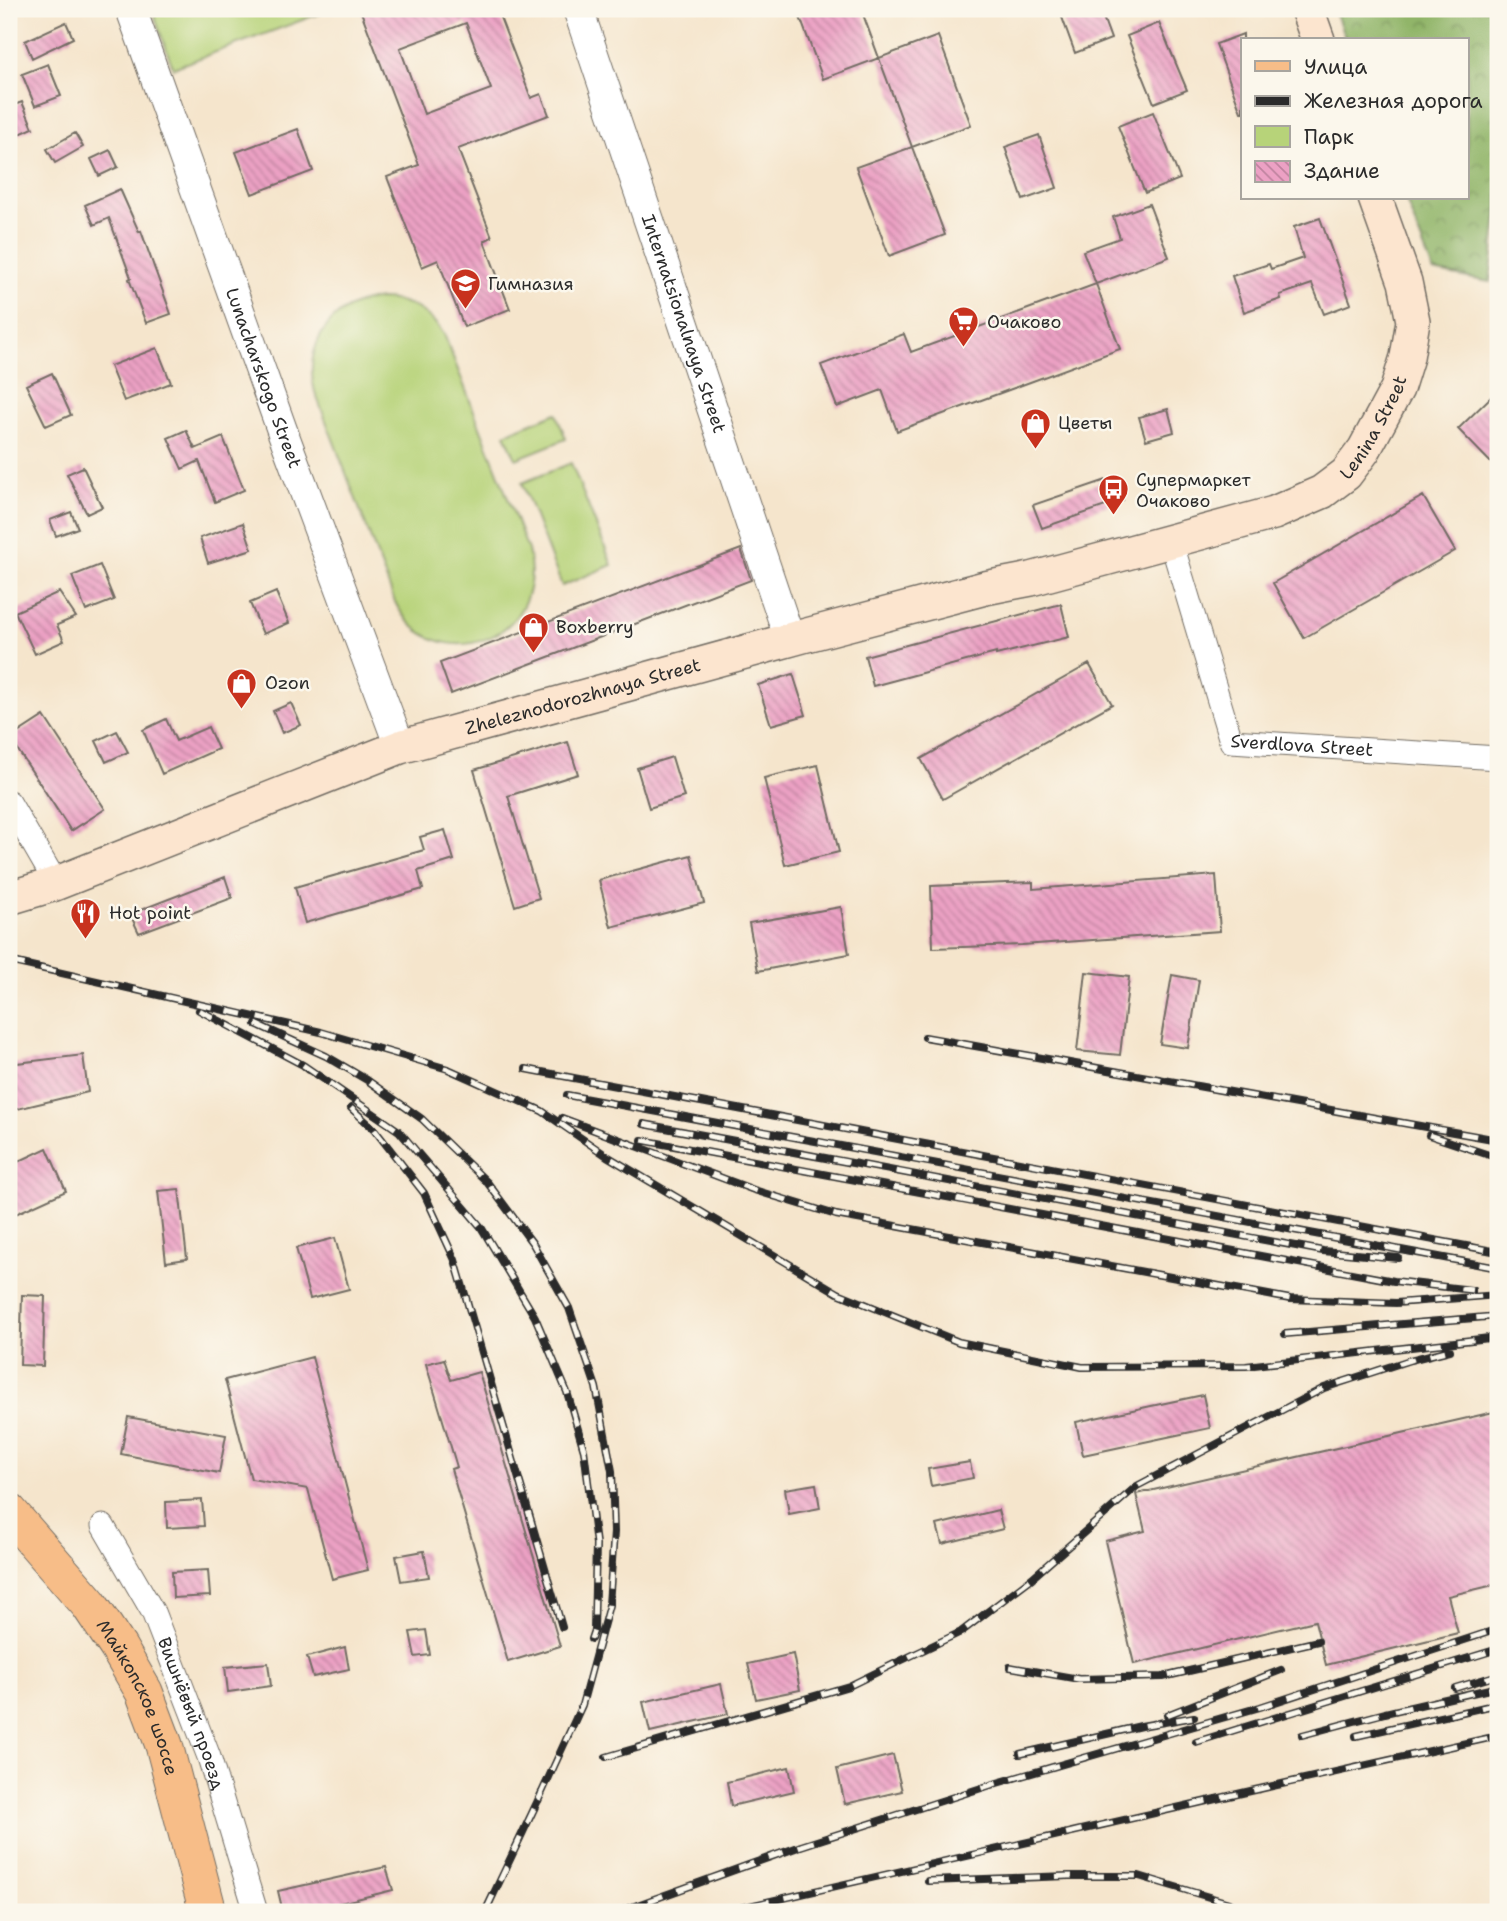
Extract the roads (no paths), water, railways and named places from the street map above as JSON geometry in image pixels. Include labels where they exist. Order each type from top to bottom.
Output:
[{"type":"main road","points":[[1307,9],[1317,38]]},
{"type":"main road","name":"Lenina Street","points":[[1171,541],[1274,513],[1322,492],[1346,474],[1364,450],[1397,389],[1407,357],[1413,321],[1405,282],[1376,200]]},
{"type":"main road","name":"Zheleznodorozhnaya Street","points":[[9,898],[54,884],[400,747],[796,638],[1171,541]]},
{"type":"main road","points":[[9,913],[54,884]]},
{"type":"main road","name":"Майкопское шоссе","points":[[9,1512],[89,1604],[144,1692],[164,1745],[204,1895]]},
{"type":"street","name":"Lunacharskogo Street","points":[[131,9],[283,433],[400,747]]},
{"type":"street","name":"Internatsionalnaya Street","points":[[578,9],[796,638]]},
{"type":"street","name":"Internatsionalnaya Street","points":[[595,9],[796,638]]},
{"type":"street","name":"Sverdlova Street","points":[[1171,541],[1231,741],[1498,758]]},
{"type":"street","points":[[9,802],[54,884]]},
{"type":"street","name":"Вишнёвый проезд","points":[[103,1526],[153,1612],[209,1757],[256,1912]]},
{"type":"railway","points":[[9,961],[321,1032],[448,1069],[542,1111],[607,1156],[838,1293],[959,1342],[1082,1367],[1246,1366],[1498,1337]]},
{"type":"railway","points":[[199,1010],[309,1070]]},
{"type":"railway","points":[[256,1024],[326,1056],[367,1080],[422,1119],[487,1182],[533,1244],[569,1308],[596,1387],[612,1471],[614,1532],[609,1605],[582,1705],[538,1801]]},
{"type":"railway","points":[[925,1037],[1498,1140]]},
{"type":"railway","points":[[303,1065],[399,1131],[481,1227],[535,1317],[567,1392],[584,1450],[596,1544],[594,1630],[591,1639]]},
{"type":"railway","points":[[526,1069],[1498,1252]]},
{"type":"railway","points":[[567,1095],[1498,1268]]},
{"type":"railway","points":[[351,1108],[374,1129],[424,1193],[455,1260],[562,1627]]},
{"type":"railway","points":[[562,1118],[754,1190],[836,1215],[1290,1299],[1396,1303],[1498,1295]]},
{"type":"railway","points":[[644,1124],[1323,1251],[1398,1258]]},
{"type":"railway","points":[[1429,1135],[1498,1158]]},
{"type":"railway","points":[[642,1140],[1394,1281],[1472,1290]]},
{"type":"railway","points":[[1285,1334],[1498,1316]]},
{"type":"railway","points":[[606,1757],[849,1686],[961,1632],[1032,1578],[1137,1486],[1324,1388],[1450,1350]]},
{"type":"railway","points":[[618,1912],[801,1846],[997,1783],[1260,1707],[1498,1629]]},
{"type":"railway","points":[[1010,1667],[1079,1679],[1163,1677],[1318,1641]]},
{"type":"railway","points":[[1196,1742],[1498,1649]]},
{"type":"railway","points":[[1167,1715],[1281,1670]]},
{"type":"railway","points":[[1455,1688],[1498,1675]]},
{"type":"railway","points":[[1302,1735],[1498,1687]]},
{"type":"railway","points":[[1356,1736],[1498,1704]]},
{"type":"railway","points":[[1020,1754],[1141,1726],[1194,1717]]},
{"type":"railway","points":[[723,1912],[1498,1736]]},
{"type":"railway","points":[[486,1910],[542,1792]]},
{"type":"railway","points":[[928,1881],[1139,1876],[1229,1903],[1246,1912]]},
{"type":"place","name":"Гимназия","points":[[465,311]]},
{"type":"place","name":"Очаково","points":[[964,349]]},
{"type":"place","name":"Цветы","points":[[1035,450]]},
{"type":"place","name":"Супермаркет Очаково","points":[[1113,517]]},
{"type":"place","name":"Boxberry","points":[[533,654]]},
{"type":"place","name":"Ozon","points":[[242,710]]},
{"type":"place","name":"Hot point","points":[[86,940]]}]
